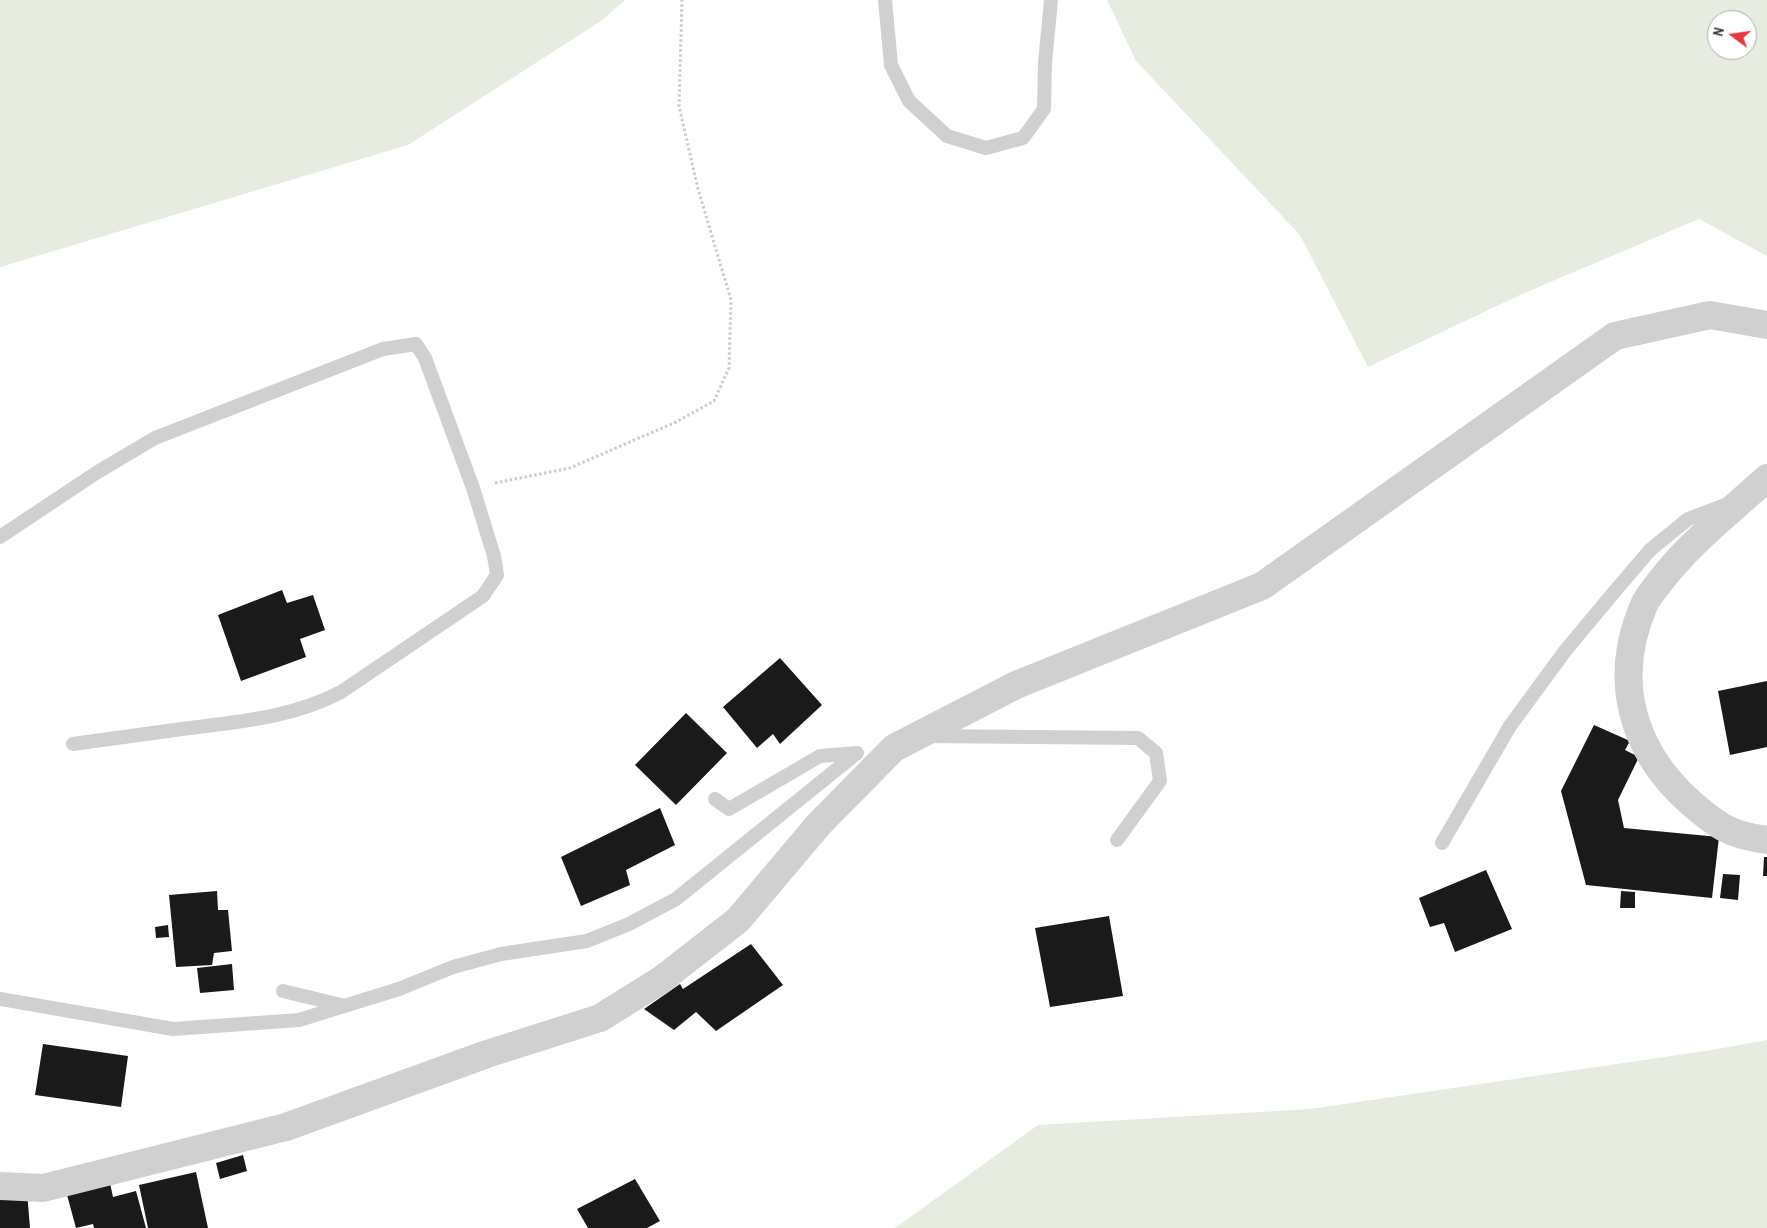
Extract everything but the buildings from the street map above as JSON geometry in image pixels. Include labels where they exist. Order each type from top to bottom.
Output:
[{"type":"street","points":[[0,1186],[43,1188],[286,1126],[487,1054],[600,1018],[662,980],[738,920],[818,824],[867,759],[894,748],[1016,685],[1262,586],[1615,336],[1710,315],[1767,325]]},
{"type":"street","points":[[1767,478],[1676,560],[1644,603],[1632,644],[1628,679],[1634,719],[1647,751],[1676,789],[1717,826],[1746,837],[1767,840]]},
{"type":"lane","points":[[885,0],[891,65],[909,101],[947,136],[986,148],[1023,138],[1044,109],[1045,63],[1051,0]]},
{"type":"lane","points":[[0,538],[96,473],[155,438],[384,349],[403,345],[416,344],[425,358],[473,488],[494,556],[497,575],[483,596],[340,692],[320,703],[302,709],[252,720],[73,744]]},
{"type":"lane","points":[[1442,843],[1510,726],[1565,651],[1650,550],[1688,520],[1745,498]]},
{"type":"lane","points":[[917,736],[1138,738],[1156,752],[1160,781],[1118,840]]},
{"type":"lane","points":[[715,799],[729,808],[820,756],[867,759]]},
{"type":"lane","points":[[0,999],[173,1029],[298,1020],[399,988],[453,967],[501,954],[587,941],[629,924],[676,900],[867,759]]},
{"type":"lane","points":[[283,991],[345,1006]]},
{"type":"path","points":[[473,488],[570,468],[676,422],[714,401],[729,368],[731,300],[698,189],[679,106],[682,0]]},
{"type":"shaded area","points":[[0,0],[625,0],[601,21],[408,145],[0,267]]},
{"type":"shaded area","points":[[1107,0],[1767,0],[1767,256],[1699,219],[1522,294],[1368,367],[1300,235],[1136,61]]},
{"type":"shaded area","points":[[1767,1040],[1767,1228],[895,1228],[1038,1125],[1310,1109],[1712,1050]]}]
